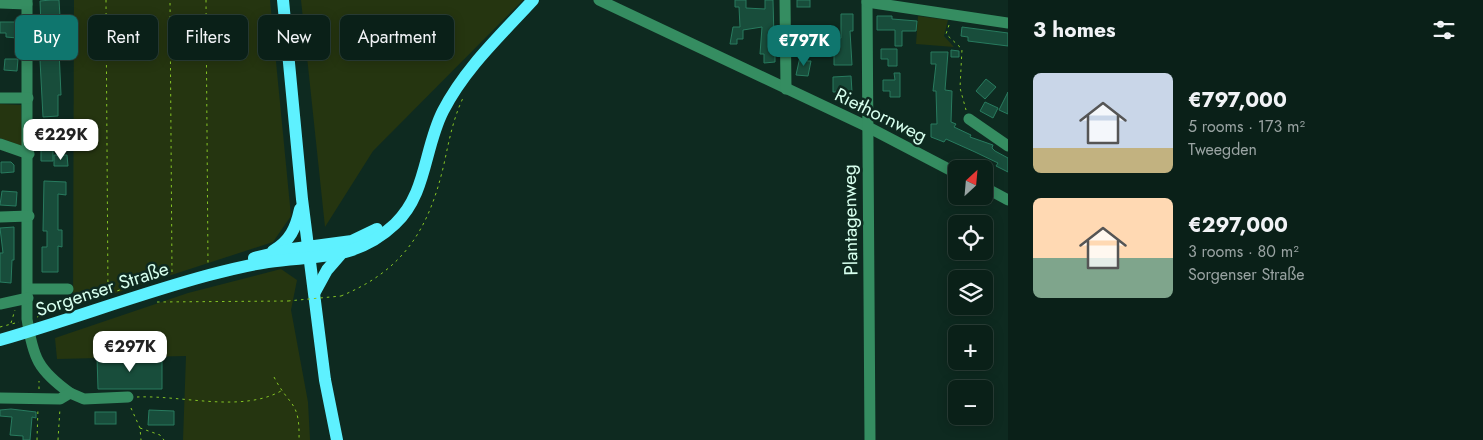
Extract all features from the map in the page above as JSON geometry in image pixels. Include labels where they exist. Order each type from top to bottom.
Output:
[{"type":"main road","points":[[283,0],[302,199],[325,380],[337,440]]},
{"type":"main road","points":[[315,292],[327,270],[340,255],[377,239],[396,224],[414,198],[442,113],[451,97],[471,68],[533,0]]},
{"type":"main road","points":[[212,274],[352,241],[373,232],[391,219],[406,203],[424,169]]},
{"type":"main road","points":[[212,274],[268,254],[283,245],[292,235],[297,223],[302,199]]},
{"type":"main road","points":[[268,254],[309,252],[340,255]]},
{"type":"main road","name":"Sorgenser Straße","points":[[0,340],[28,326],[110,299],[212,274]]},
{"type":"street","name":"Riethornweg","points":[[600,0],[866,126],[948,169]]},
{"type":"street","points":[[785,0],[786,89]]},
{"type":"street","points":[[867,1],[1008,23]]},
{"type":"street","name":"Plantagenweg","points":[[867,1],[866,126],[870,440]]},
{"type":"street","points":[[0,3],[27,2],[27,15]]},
{"type":"street","points":[[28,60],[28,326],[35,354],[42,370],[65,396]]},
{"type":"street","points":[[0,98],[28,98]]},
{"type":"street","points":[[968,119],[1008,146]]},
{"type":"street","points":[[0,144],[29,154]]},
{"type":"street","points":[[993,192],[1008,200]]},
{"type":"street","points":[[0,217],[28,216]]},
{"type":"street","points":[[0,304],[28,294],[68,289]]},
{"type":"street","points":[[0,398],[65,396],[84,399],[128,397]]},
{"type":"path","points":[[106,0],[110,299]]},
{"type":"path","points":[[0,327],[28,326],[110,299],[172,273],[170,0]]},
{"type":"path","points":[[206,0],[212,274]]},
{"type":"path","points":[[952,14],[946,34],[962,49],[960,88],[968,119]]},
{"type":"path","points":[[164,300],[288,301],[341,296],[358,289],[384,273],[408,250],[421,231],[437,192],[453,122],[464,96]]},
{"type":"path","points":[[274,378],[281,391],[294,404],[298,412],[299,440]]},
{"type":"path","points":[[141,440],[140,428],[128,397],[163,396],[236,402],[257,400],[281,391]]},
{"type":"path","points":[[58,440],[65,396]]},
{"type":"path","points":[[140,428],[160,435],[164,440]]},
{"type":"green space","points":[[74,0],[270,0],[271,15],[258,15],[258,60],[276,60],[291,216],[273,242],[73,307],[74,60],[78,60],[78,15],[74,15]]},
{"type":"green space","points":[[301,0],[523,0],[373,151],[325,227],[307,60],[330,60],[330,15],[303,15]]},
{"type":"green space","points":[[918,16],[948,20],[944,36],[954,47],[916,44]]},
{"type":"green space","points":[[0,104],[21,105],[22,146],[0,138]]},
{"type":"green space","points":[[281,269],[297,280],[291,310],[308,402],[310,440],[183,440],[186,356],[57,359],[55,338],[188,293]]},
{"type":"building","points":[[59,0],[60,15],[41,15],[40,1]]},
{"type":"building","points":[[735,0],[746,0],[746,8],[765,9],[765,0],[773,0],[774,38],[778,38],[778,46],[775,46],[775,62],[764,63],[764,54],[760,54],[762,27],[743,30],[743,39],[737,39],[737,44],[730,44],[733,27],[740,27],[739,7],[735,7]]},
{"type":"building","points":[[797,0],[810,0],[810,7],[797,7]]},
{"type":"building","points":[[841,14],[853,14],[853,31],[850,31],[852,65],[834,65],[834,42],[839,42],[839,38],[841,38]]},
{"type":"building","points":[[877,16],[892,16],[892,19],[917,21],[916,31],[902,31],[902,46],[895,46],[895,30],[877,30]]},
{"type":"building","points":[[0,22],[15,22],[15,38],[6,37],[6,33],[0,33]]},
{"type":"building","points":[[797,26],[809,26],[809,41],[797,41]]},
{"type":"building","points":[[962,27],[1008,33],[1008,46],[968,41],[968,37],[961,36]]},
{"type":"building","points":[[881,49],[897,49],[897,66],[888,66],[888,59],[881,59]]},
{"type":"building","points":[[951,50],[959,51],[959,57],[951,57]]},
{"type":"building","points":[[931,52],[948,52],[945,90],[952,91],[951,122],[956,124],[954,127],[971,135],[970,137],[993,145],[992,148],[995,151],[1008,158],[1008,172],[996,166],[998,163],[993,160],[946,139],[944,142],[931,137],[931,124],[937,124],[936,91],[933,91],[936,64],[931,64]]},
{"type":"building","points":[[800,57],[807,57],[807,61],[811,61],[808,76],[796,75]]},
{"type":"building","points":[[5,59],[18,60],[17,71],[4,70]]},
{"type":"building","points":[[40,60],[59,60],[61,95],[58,95],[58,116],[43,117]]},
{"type":"building","points":[[894,73],[900,73],[900,97],[890,97],[890,91],[883,91],[883,80],[895,80]]},
{"type":"building","points":[[851,76],[852,92],[833,92],[833,77]]},
{"type":"building","points":[[986,79],[996,87],[985,99],[976,91]]},
{"type":"building","points":[[1008,92],[1008,114],[999,110]]},
{"type":"building","points":[[985,102],[998,108],[993,118],[980,111]]},
{"type":"building","points":[[34,123],[45,123],[45,129],[53,129],[53,161],[41,161],[41,134],[34,134]]},
{"type":"building","points":[[54,155],[67,155],[68,166],[54,166]]},
{"type":"building","points":[[1,162],[11,162],[14,165],[14,172],[1,173]]},
{"type":"building","points":[[44,181],[66,182],[66,195],[58,194],[58,230],[62,230],[62,247],[58,246],[58,272],[42,272],[42,247],[47,247],[47,231],[43,231]]},
{"type":"building","points":[[2,191],[17,192],[16,206],[0,205]]},
{"type":"building","points":[[14,227],[14,260],[12,260],[11,283],[0,282],[0,253],[3,253],[0,228]]},
{"type":"building","points":[[97,357],[162,357],[162,389],[98,389]]},
{"type":"building","points":[[11,409],[36,412],[36,418],[32,417],[30,440],[23,440],[23,436],[10,435],[12,417],[0,416],[0,410]]},
{"type":"building","points":[[149,410],[174,411],[174,425],[148,425]]},
{"type":"building","points":[[95,412],[116,412],[116,424],[95,424]]}]
